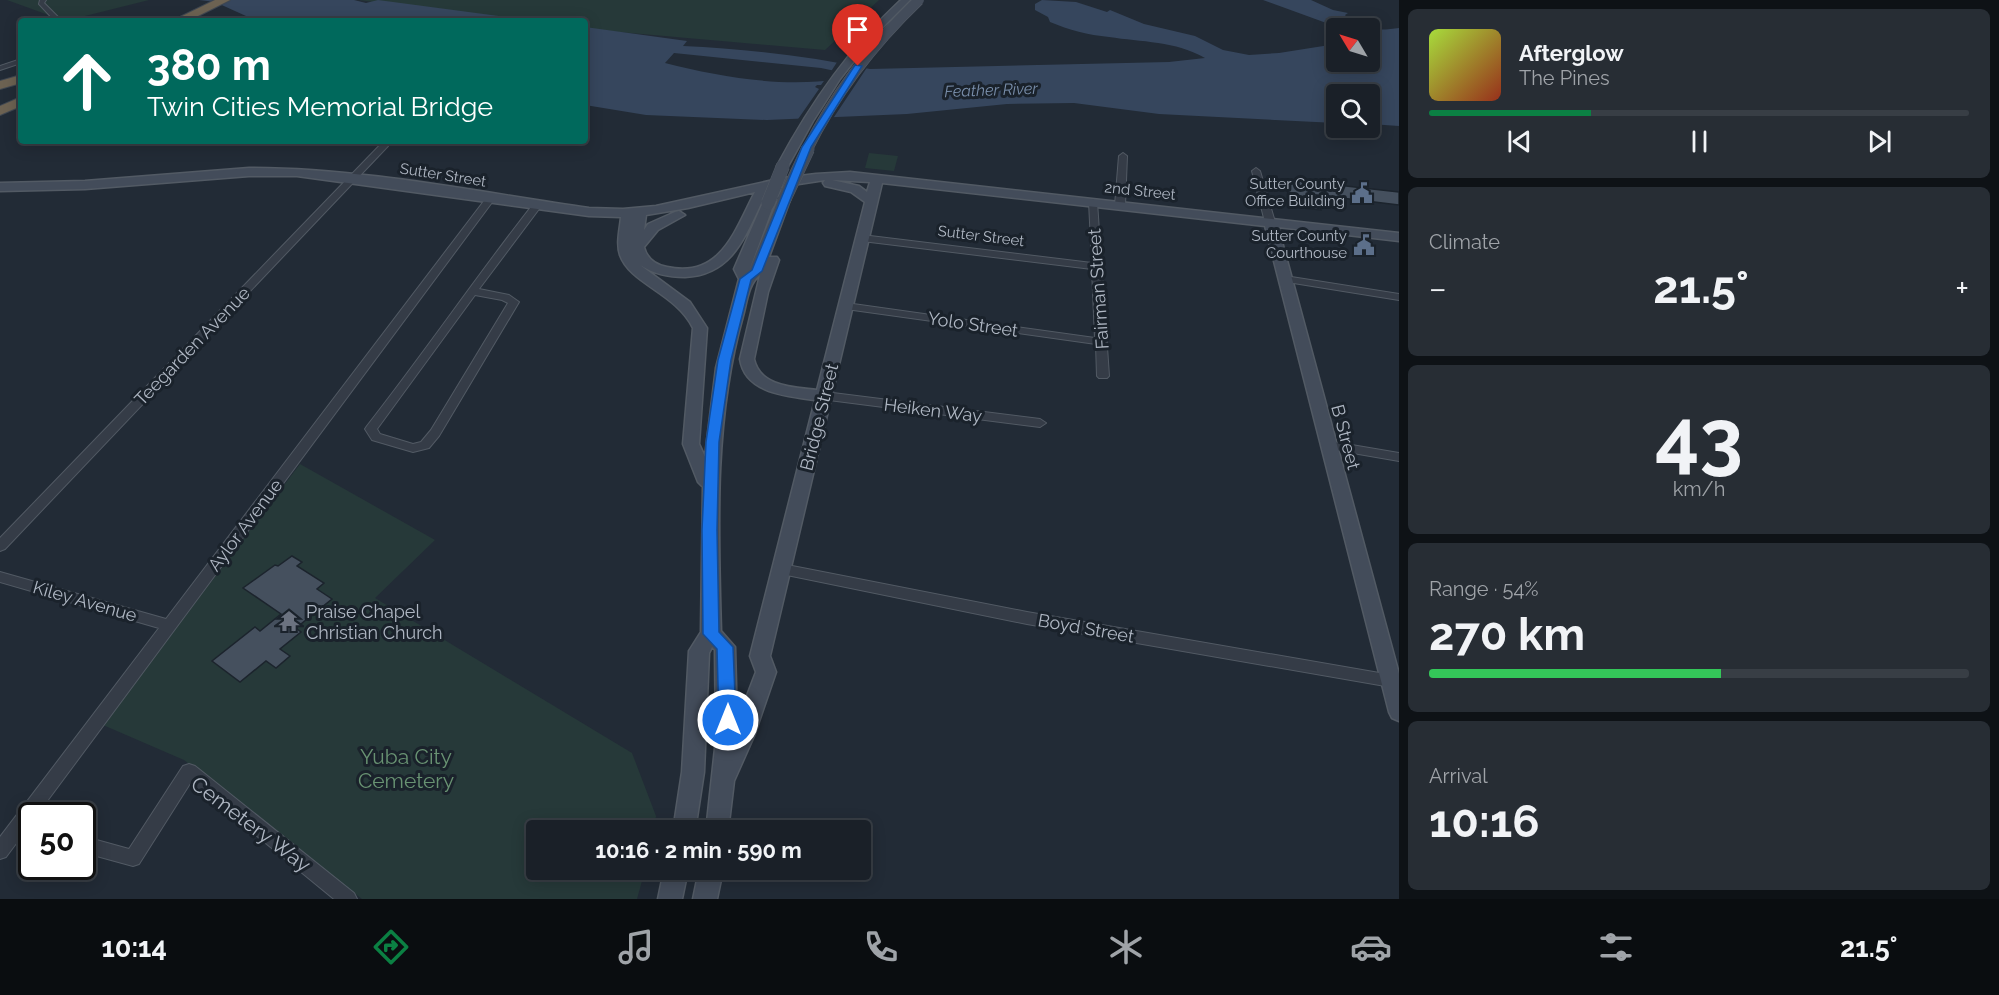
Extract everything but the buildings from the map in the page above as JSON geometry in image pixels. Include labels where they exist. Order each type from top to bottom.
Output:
[{"type":"highway","points":[[185,18],[224,0]]},
{"type":"highway","points":[[196,18],[235,0]]},
{"type":"highway","points":[[0,85],[18,81]]},
{"type":"highway","points":[[0,104],[18,95]]},
{"type":"highway","points":[[0,111],[18,102]]},
{"type":"main road","points":[[746,279],[741,269],[783,166],[798,136],[852,56],[881,22],[906,0]]},
{"type":"main road","points":[[686,820],[693,772],[699,651],[711,634],[710,488],[717,398],[729,338],[746,279],[757,271],[809,142],[861,62],[886,31],[919,0]]},
{"type":"main road","points":[[634,214],[640,257],[659,269],[679,273],[702,271],[715,266],[724,256],[761,191],[783,166]]},
{"type":"main road","name":"Sutter Street","points":[[0,187],[14,188],[249,172],[297,172],[598,213],[634,214],[681,207],[780,182],[831,176],[877,178]]},
{"type":"main road","name":"2nd Street","points":[[877,178],[1399,237]]},
{"type":"main road","name":"Bridge Street","points":[[726,775],[766,672],[760,656],[877,178]]},
{"type":"main road","points":[[780,182],[842,185],[859,191],[871,201]]},
{"type":"main road","points":[[0,200],[14,188]]},
{"type":"main road","points":[[638,246],[653,227],[712,198]]},
{"type":"main road","points":[[634,214],[626,247],[629,260],[684,303],[696,318],[700,328],[691,444],[710,488]]},
{"type":"main road","points":[[777,220],[781,231],[761,292],[747,365],[752,376],[766,385],[825,396]]},
{"type":"main road","name":"B Street","points":[[1270,222],[1328,445],[1392,670],[1399,712]]},
{"type":"main road","points":[[711,634],[725,647],[728,692],[726,775],[719,820]]},
{"type":"main road","points":[[670,899],[674,880]]},
{"type":"main road","points":[[705,899],[709,880]]},
{"type":"street","points":[[43,0],[41,3],[56,18]]},
{"type":"street","points":[[0,68],[18,62]]},
{"type":"street","name":"Teegarden Avenue","points":[[0,546],[384,146]]},
{"type":"street","points":[[1120,205],[1123,156]]},
{"type":"street","name":"B Street","points":[[1256,171],[1270,222]]},
{"type":"street","name":"Aylor Avenue","points":[[44,802],[171,626],[490,199]]},
{"type":"street","name":"Fairman Street","points":[[1093,202],[1103,376]]},
{"type":"street","points":[[471,291],[505,297],[514,302],[435,433],[425,445],[413,448],[376,437],[371,429],[400,393],[471,291],[537,205]]},
{"type":"street","name":"Sutter Street","points":[[862,238],[1097,267]]},
{"type":"street","points":[[1285,279],[1399,297]]},
{"type":"street","name":"Yolo Street","points":[[846,306],[1101,342]]},
{"type":"street","name":"Heiken Way","points":[[825,396],[1041,423]]},
{"type":"street","points":[[1328,445],[1399,457]]},
{"type":"street","name":"Boyd Street","points":[[782,569],[1028,618],[1392,670]]},
{"type":"street","name":"Kiley Avenue","points":[[0,577],[171,626]]},
{"type":"street","name":"Cemetery Way","points":[[96,848],[133,858],[189,771],[348,899]]},
{"type":"street","name":"Aylor Avenue","points":[[0,851],[18,834]]},
{"type":"green space","points":[[7,0],[149,0],[77,18],[57,18]]},
{"type":"green space","points":[[359,0],[879,0],[825,50],[588,29],[588,18],[488,18]]},
{"type":"green space","points":[[869,153],[898,156],[894,171],[865,168]]},
{"type":"green space","name":"Yuba City Cemetery","points":[[300,464],[435,540],[375,598],[632,753],[656,816],[655,820],[526,820],[526,880],[642,880],[637,899],[362,899],[184,760],[103,725]]},
{"type":"water","points":[[199,0],[354,0],[366,3],[378,0],[514,18],[250,18],[215,2]]},
{"type":"water","name":"Feather River","points":[[1042,0],[1076,2],[1107,12],[1110,10],[1144,24],[1195,36],[1223,50],[1249,55],[1326,46],[1326,72],[1380,72],[1380,29],[1399,28],[1399,126],[1380,125],[1380,84],[1326,84],[1326,122],[1159,114],[1074,103],[1007,104],[907,114],[767,120],[646,115],[588,105],[588,27],[687,41],[683,46],[777,54],[870,69],[1169,62],[1205,58],[1170,45],[1071,30],[1050,22],[1048,17],[1035,10],[1035,4]],"holes":[[[674,53],[821,68],[840,72],[840,79],[796,82],[752,80],[665,63]]]},
{"type":"water","points":[[1263,0],[1311,0],[1333,10],[1348,13],[1345,15],[1348,18],[1326,18],[1326,23]]},
{"type":"pier","points":[[839,59],[868,66],[832,120],[796,122],[819,89],[815,87],[821,85],[826,78],[840,75],[830,73]]},
{"type":"place","name":"Sutter County Office Building","points":[[1362,193]]},
{"type":"place","name":"Sutter County Courthouse","points":[[1364,245]]},
{"type":"place","name":"Praise Chapel Christian Church","points":[[289,621]]},
{"type":"route","points":[[728,720],[725,647],[711,634],[712,442],[724,360],[735,312],[746,279],[757,271],[784,200],[812,137],[858,66]]}]
